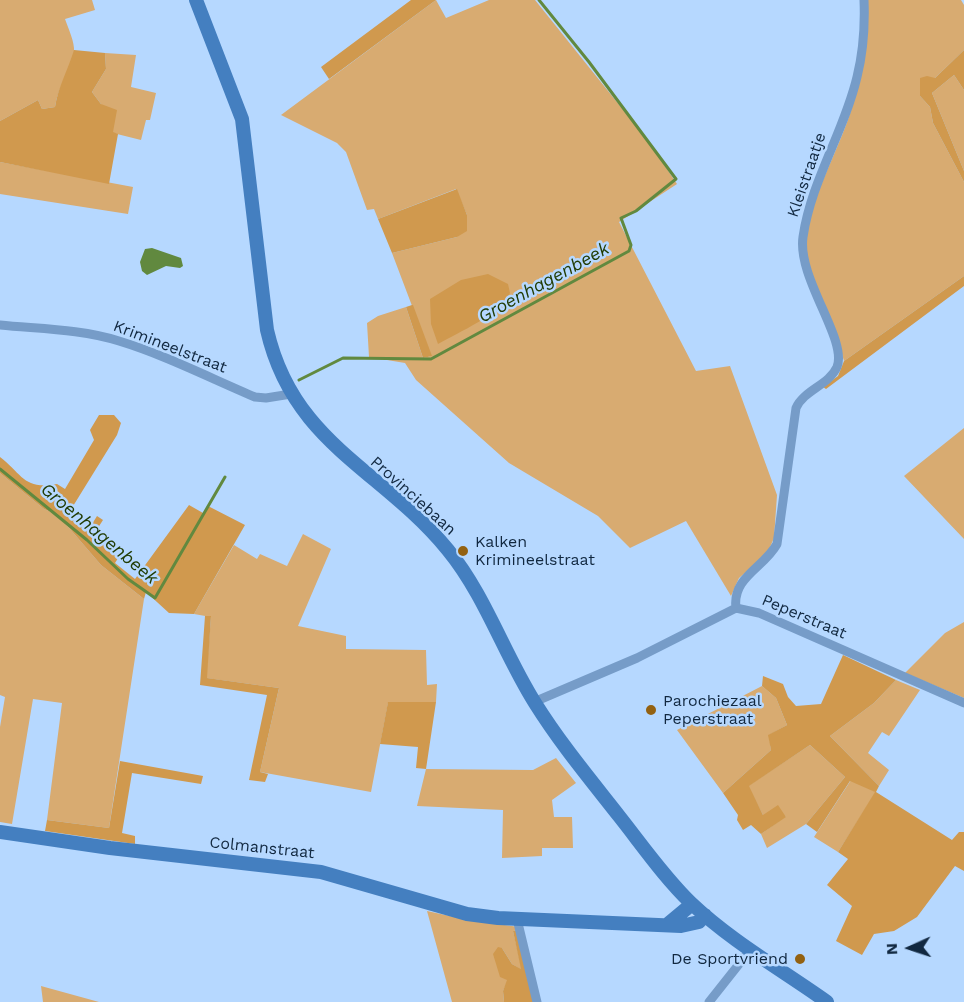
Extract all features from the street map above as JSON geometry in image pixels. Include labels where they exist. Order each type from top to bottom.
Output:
[{"type":"main road","name":"Provinciebaan","points":[[196,0],[242,119],[267,330],[272,354],[291,394],[322,435],[431,531],[458,562],[534,702],[554,732],[625,824],[692,904],[826,1002]]},
{"type":"main road","name":"Colmanstraat","points":[[0,832],[110,848],[321,872],[467,914],[517,919],[681,926],[699,922],[705,915]]},
{"type":"main road","points":[[668,924],[692,904]]},
{"type":"street","name":"Kleistraatje","points":[[736,608],[739,586],[769,556],[777,544],[796,408],[804,396],[833,373],[839,360],[836,344],[805,267],[802,245],[816,189],[857,78],[862,44],[864,0]]},
{"type":"street","name":"Krimineelstraat","points":[[0,325],[108,339],[172,361],[255,397],[266,398],[291,394]]},
{"type":"street","name":"Peperstraat","points":[[534,702],[637,658],[736,608],[759,614],[964,703]]},
{"type":"street","points":[[517,919],[537,1002]]},
{"type":"street","points":[[709,1002],[751,949]]},
{"type":"shaded area","points":[[0,0],[92,0],[95,10],[65,19],[74,52],[55,107],[42,109],[38,100],[0,121]]},
{"type":"shaded area","points":[[411,0],[436,0],[329,79],[321,67]]},
{"type":"shaded area","points":[[436,0],[446,18],[489,0],[535,0],[649,142],[677,184],[619,222],[696,371],[730,366],[777,495],[774,538],[767,554],[739,578],[731,596],[686,521],[630,548],[598,516],[509,463],[416,380],[405,363],[369,357],[367,323],[378,316],[406,307],[423,358],[431,356],[392,253],[457,237],[467,215],[456,189],[378,219],[374,209],[367,210],[346,152],[337,143],[281,115]]},
{"type":"shaded area","points":[[867,0],[961,0],[964,5],[964,50],[935,78],[920,78],[920,96],[930,107],[933,123],[964,182],[964,276],[844,361],[810,274],[806,244],[813,208],[849,117],[857,88]]},
{"type":"shaded area","points":[[74,50],[105,53],[106,69],[92,92],[101,104],[117,110],[113,132],[118,134],[109,184],[0,162],[0,121],[38,100],[42,109],[55,107],[58,92]]},
{"type":"shaded area","points":[[964,50],[964,90],[954,75],[932,93],[964,171],[964,182],[933,123],[930,107],[920,96],[920,78],[927,76],[935,78]]},
{"type":"shaded area","points":[[105,53],[136,55],[131,87],[156,93],[150,120],[146,120],[141,140],[113,133],[101,104],[92,92],[106,69]]},
{"type":"shaded area","points":[[954,75],[964,90],[964,171],[932,93]]},
{"type":"shaded area","points":[[0,162],[133,187],[128,214],[0,194]]},
{"type":"shaded area","points":[[457,189],[467,215],[467,231],[457,237],[392,253],[378,219]]},
{"type":"shaded area","points":[[152,248],[181,258],[183,266],[180,268],[166,266],[147,275],[142,271],[140,262],[145,249]]},
{"type":"shaded area","points":[[488,274],[508,284],[510,293],[505,301],[489,315],[438,344],[431,324],[430,299],[461,280]]},
{"type":"shaded area","points":[[964,276],[964,286],[826,389],[823,387],[838,376],[844,361]]},
{"type":"shaded area","points":[[413,305],[432,356],[423,358],[406,307]]},
{"type":"shaded area","points":[[99,415],[114,415],[121,423],[117,435],[70,511],[89,529],[97,516],[103,520],[94,534],[120,555],[115,563],[135,579],[189,505],[203,513],[208,506],[245,525],[194,614],[169,613],[146,592],[144,599],[101,565],[58,515],[44,509],[0,473],[0,457],[31,483],[57,484],[65,489],[94,440],[90,430]]},
{"type":"shaded area","points":[[964,428],[964,539],[904,476]]},
{"type":"shaded area","points":[[0,473],[44,509],[58,515],[101,565],[144,599],[109,828],[47,820],[62,703],[33,699],[12,824],[0,822],[0,727],[5,697],[0,695]]},
{"type":"shaded area","points":[[303,534],[331,549],[298,626],[346,636],[346,649],[426,650],[427,685],[437,684],[436,702],[388,703],[371,792],[260,772],[279,688],[206,678],[211,617],[194,614],[234,545],[257,559],[260,554],[287,566]]},
{"type":"shaded area","points":[[205,616],[211,616],[207,678],[279,688],[260,772],[268,774],[265,782],[249,780],[267,695],[200,685]]},
{"type":"shaded area","points":[[964,622],[964,698],[905,673],[945,633]]},
{"type":"shaded area","points":[[843,655],[896,680],[874,703],[830,736],[879,786],[876,792],[952,840],[959,832],[964,832],[964,871],[955,866],[917,917],[894,931],[874,934],[862,955],[836,941],[852,906],[827,885],[848,859],[838,852],[875,792],[850,781],[817,832],[806,824],[845,777],[810,745],[749,786],[763,815],[778,805],[786,817],[761,834],[751,825],[743,830],[737,820],[738,815],[723,793],[771,750],[768,735],[787,725],[776,698],[762,686],[763,676],[783,684],[788,697],[796,706],[821,704]]},
{"type":"shaded area","points":[[896,680],[920,690],[889,736],[882,732],[868,753],[889,770],[879,786],[830,736],[874,703]]},
{"type":"shaded area","points":[[762,686],[776,698],[787,725],[769,735],[771,750],[723,793],[677,730]]},
{"type":"shaded area","points":[[388,702],[436,702],[426,769],[416,768],[418,747],[380,744]]},
{"type":"shaded area","points":[[810,745],[845,777],[806,824],[767,848],[761,834],[786,816],[763,815],[748,786]]},
{"type":"shaded area","points":[[556,758],[576,783],[552,800],[554,817],[572,817],[573,848],[542,848],[542,856],[502,858],[503,810],[417,806],[426,769],[533,770]]},
{"type":"shaded area","points":[[120,761],[203,776],[201,784],[132,773],[122,833],[135,836],[135,844],[45,831],[47,820],[109,828]]},
{"type":"shaded area","points":[[851,780],[876,792],[838,852],[814,837]]},
{"type":"shaded area","points":[[427,911],[468,920],[519,927],[519,930],[513,931],[522,970],[512,964],[502,948],[508,980],[503,991],[504,1002],[452,1002]]},
{"type":"shaded area","points":[[519,930],[534,1002],[504,1002],[503,991],[507,980],[500,977],[493,954],[498,947],[502,948],[512,964],[521,969],[513,931]]},
{"type":"shaded area","points":[[41,986],[99,1002],[43,1002]]},
{"type":"waterway","name":"Groenhagenbeek","points":[[299,380],[343,358],[431,359],[629,251],[631,245],[621,218],[636,211],[676,179],[589,62],[539,0]]},
{"type":"waterway","name":"Groenhagenbeek","points":[[0,469],[87,540],[128,579],[155,598],[225,477]]},
{"type":"place","name":"Kalken Krimineelstraat","points":[[463,551]]},
{"type":"place","name":"Parochiezaal Peperstraat","points":[[651,710]]},
{"type":"place","name":"De Sportvriend","points":[[800,959]]}]
